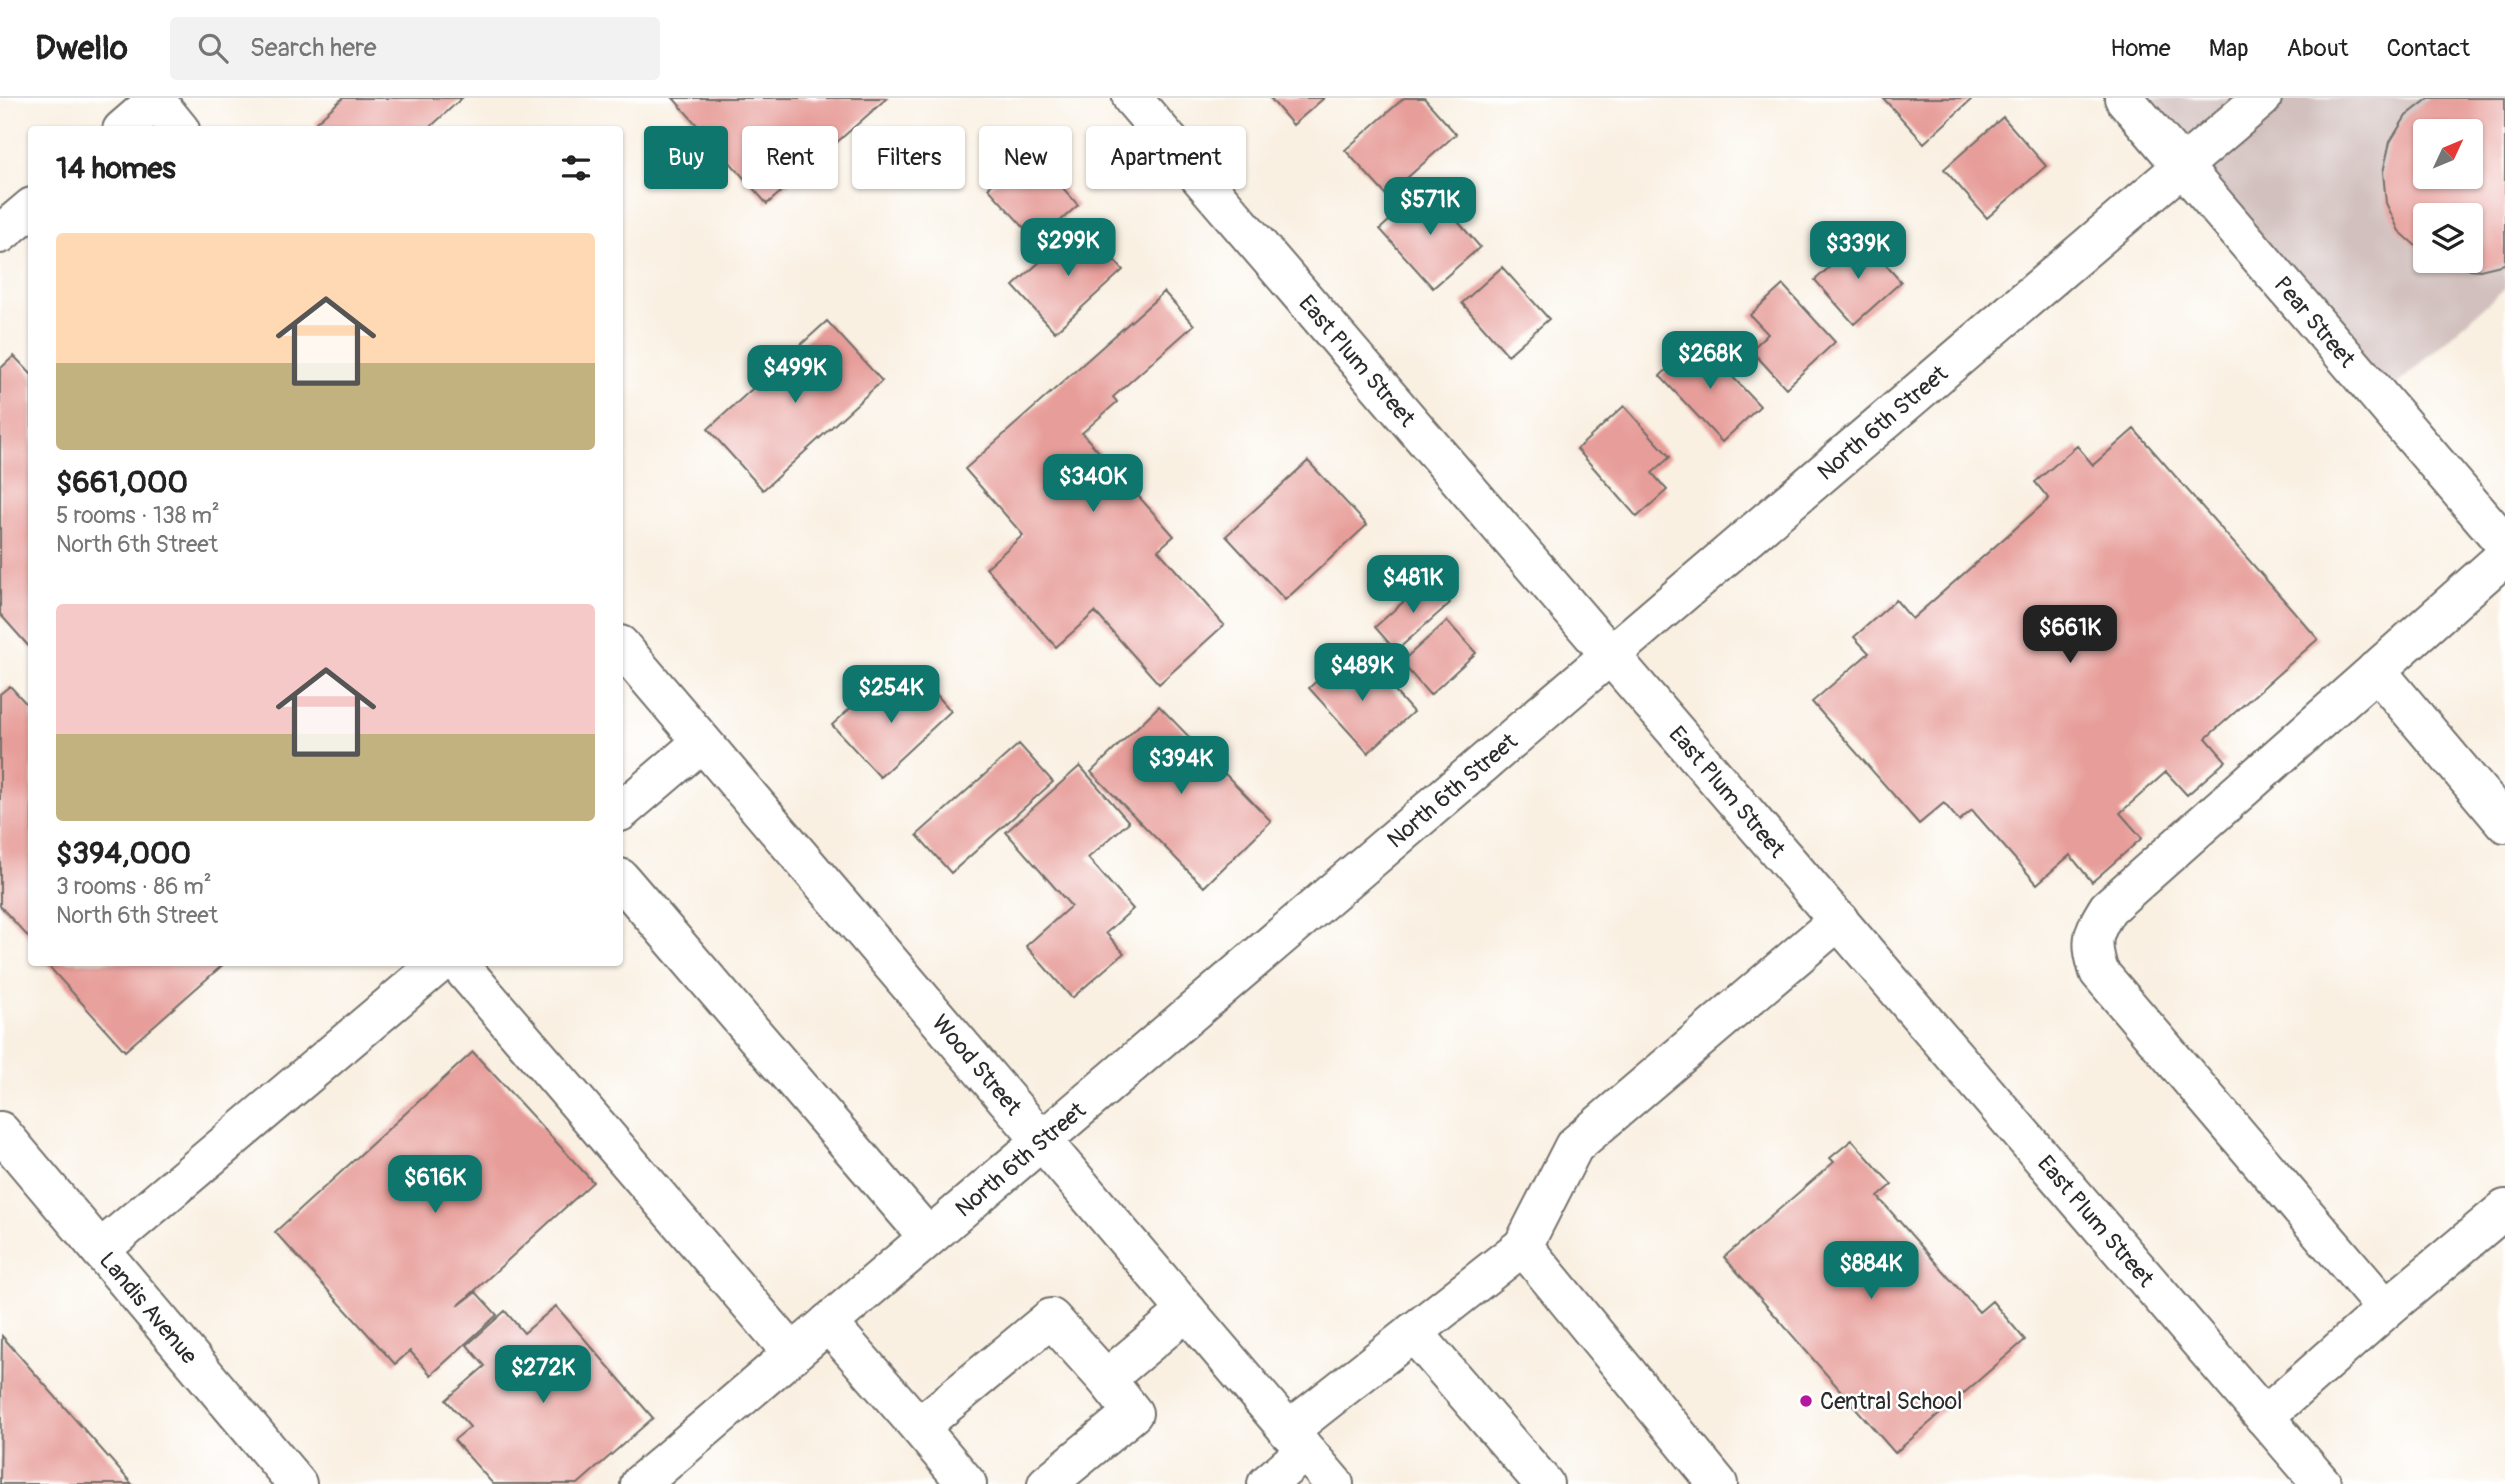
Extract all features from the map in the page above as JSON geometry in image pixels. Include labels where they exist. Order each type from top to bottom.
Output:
[{"type":"street","name":"East Plum Street","points":[[1132,98],[2322,1484]]},
{"type":"street","name":"Pear Street","points":[[2123,98],[2505,544]]},
{"type":"street","name":"North 6th Street","points":[[640,1484],[2262,98]]},
{"type":"street","points":[[126,126],[156,99],[177,126]]},
{"type":"street","points":[[0,234],[28,210]]},
{"type":"street","points":[[2386,1309],[2099,972],[2092,949],[2096,927],[2108,908],[2505,556]]},
{"type":"street","name":"Wood Street","points":[[623,649],[1334,1484]]},
{"type":"street","points":[[2376,670],[2505,824]]},
{"type":"street","points":[[623,809],[702,742]]},
{"type":"street","points":[[623,881],[928,1237]]},
{"type":"street","points":[[1267,1484],[1297,1441],[1413,1332],[1523,1246],[1574,1146],[1839,920]]},
{"type":"street","points":[[100,1250],[436,966]]},
{"type":"street","points":[[460,966],[793,1354]]},
{"type":"street","name":"Landis Avenue","points":[[0,1131],[298,1484]]},
{"type":"street","points":[[2264,1417],[2505,1209]]},
{"type":"street","points":[[1523,1246],[1718,1484]]},
{"type":"street","points":[[1106,1379],[1187,1311]]},
{"type":"street","points":[[919,1427],[1051,1318],[1133,1413],[1047,1484]]},
{"type":"street","points":[[828,1323],[967,1484]]},
{"type":"street","points":[[1413,1332],[1544,1484]]},
{"type":"shaded area","points":[[2126,98],[2505,98],[2505,288],[2384,396]]},
{"type":"building","points":[[343,98],[462,98],[431,126],[318,126],[315,123]]},
{"type":"building","points":[[673,98],[887,98],[852,126],[838,141],[838,126],[742,126],[742,176],[728,160],[728,126],[698,126]]},
{"type":"building","points":[[1270,98],[1324,98],[1293,125]]},
{"type":"building","points":[[1404,98],[1424,98],[1456,134],[1387,196],[1345,150]]},
{"type":"building","points":[[1883,98],[1973,98],[1924,143]]},
{"type":"building","points":[[2429,98],[2505,98],[2505,264],[2483,269],[2483,203],[2413,203],[2413,243],[2399,231],[2386,203],[2383,172],[2390,142],[2406,116]]},
{"type":"building","points":[[2003,117],[2046,166],[1987,218],[1944,169]]},
{"type":"building","points":[[1427,186],[1480,247],[1433,288],[1380,229]]},
{"type":"building","points":[[754,189],[784,189],[767,204]]},
{"type":"building","points":[[989,189],[1064,189],[1078,205],[1037,242]]},
{"type":"building","points":[[1082,224],[1123,270],[1055,332],[1013,286]]},
{"type":"building","points":[[1862,238],[1901,282],[1854,324],[1815,280]]},
{"type":"building","points":[[1502,267],[1549,319],[1508,355],[1462,303]]},
{"type":"building","points":[[1783,285],[1835,342],[1786,388],[1751,350],[1768,334],[1750,315]]},
{"type":"building","points":[[1164,292],[1194,325],[1113,397],[1117,402],[1082,433],[1174,536],[1158,550],[1224,625],[1159,684],[1095,612],[1056,647],[986,568],[1023,535],[965,469]]},
{"type":"building","points":[[827,321],[882,381],[763,490],[708,429]]},
{"type":"building","points":[[1698,340],[1760,406],[1722,442],[1660,376]]},
{"type":"building","points":[[14,356],[28,371],[28,646],[0,614],[0,369]]},
{"type":"building","points":[[1624,406],[1670,457],[1652,473],[1667,490],[1637,517],[1577,449]]},
{"type":"building","points":[[2134,429],[2318,639],[2206,738],[2226,761],[2187,795],[2166,772],[2120,813],[2142,838],[2092,882],[2070,855],[2037,884],[1972,810],[1959,821],[1944,803],[1919,824],[1812,702],[1869,653],[1854,637],[1896,600],[1912,619],[2049,499],[2035,482],[2077,446],[2093,465]]},
{"type":"building","points":[[1308,461],[1367,525],[1285,600],[1226,536]]},
{"type":"building","points":[[1429,579],[1450,603],[1396,651],[1375,627]]},
{"type":"building","points":[[1447,621],[1476,653],[1430,695],[1401,662]]},
{"type":"building","points":[[1337,662],[1352,678],[1369,662],[1413,712],[1368,753],[1309,688]]},
{"type":"building","points":[[920,676],[951,711],[880,777],[832,725],[868,692],[884,708]]},
{"type":"building","points":[[10,686],[28,706],[28,937],[0,906],[0,694]]},
{"type":"building","points":[[1159,706],[1271,821],[1204,887],[1091,772]]},
{"type":"building","points":[[1019,744],[1053,782],[951,873],[917,835]]},
{"type":"building","points":[[1080,766],[1129,822],[1088,858],[1133,909],[1106,933],[1124,953],[1072,998],[1026,946],[1071,906],[1006,832]]},
{"type":"building","points":[[49,966],[221,966],[125,1051]]},
{"type":"building","points":[[473,1052],[593,1182],[458,1306],[476,1292],[497,1315],[431,1375],[410,1351],[395,1364],[275,1232]]},
{"type":"building","points":[[1852,1140],[1892,1185],[1878,1197],[1979,1312],[1992,1301],[2025,1340],[1895,1453],[1724,1257],[1834,1162],[1830,1158]]},
{"type":"building","points":[[556,1306],[653,1418],[578,1484],[493,1484],[454,1440],[470,1427],[446,1400],[485,1366],[467,1345],[505,1311],[524,1333]]},
{"type":"building","points":[[2,1336],[132,1484],[0,1484]]},
{"type":"place","name":"Central School","points":[[1806,1401]]}]
